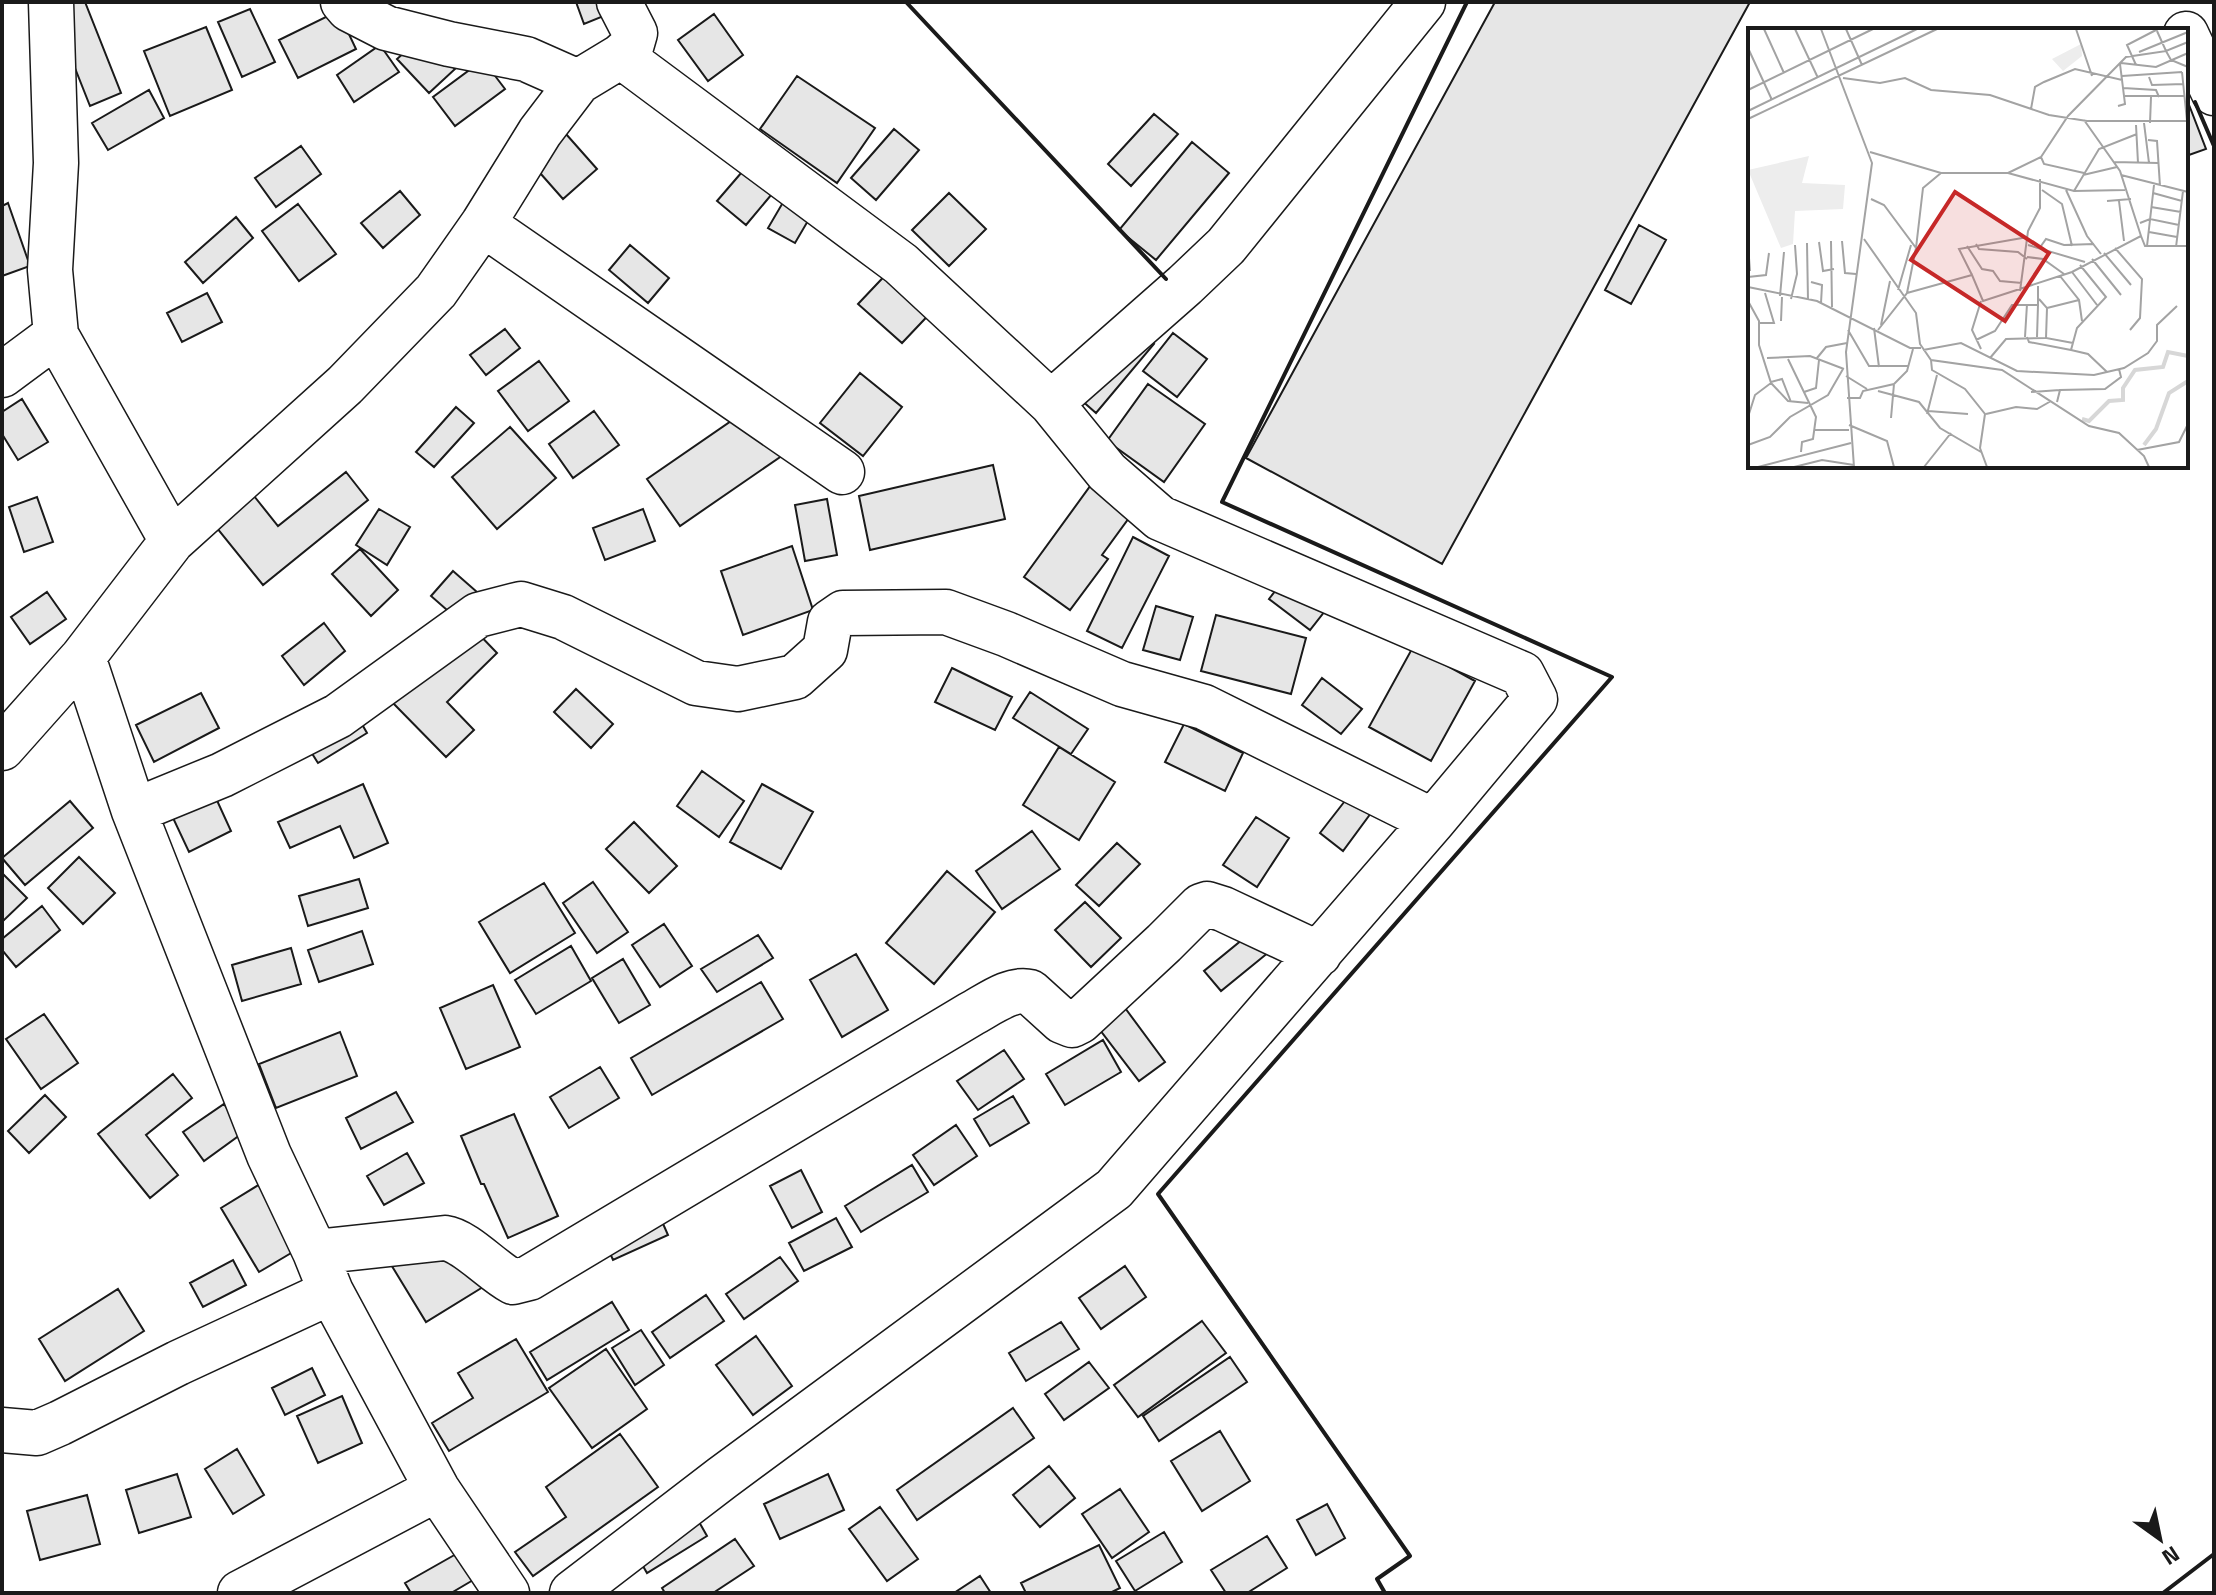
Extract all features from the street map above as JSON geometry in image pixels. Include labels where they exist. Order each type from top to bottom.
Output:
[{"type":"street","points":[[51,2],[56,163],[50,270],[56,335],[172,541]]},
{"type":"street","points":[[343,2],[349,9],[386,28],[526,59],[578,82]]},
{"type":"street","points":[[2,748],[83,657],[172,541],[345,385],[436,291],[483,224],[540,132],[578,82],[631,47],[635,33],[619,2]]},
{"type":"street","points":[[1051,403],[1226,246],[1423,2]]},
{"type":"street","points":[[2171,2],[2183,28]]},
{"type":"street","points":[[2188,38],[2214,93]]},
{"type":"street","points":[[572,1593],[722,1478],[1114,1189],[1535,699],[1522,674],[1160,518],[1107,472],[1051,403],[901,264],[621,56]]},
{"type":"street","points":[[483,224],[842,472]]},
{"type":"street","points":[[2,375],[56,335]]},
{"type":"street","points":[[134,811],[222,775],[338,716],[478,615],[521,604],[563,617],[696,683],[738,689],[795,677],[825,650],[830,622],[843,613],[946,612],[1122,684],[1204,707],[1433,821]]},
{"type":"street","points":[[83,657],[134,811],[269,1155],[331,1292],[437,1489],[507,1593]]},
{"type":"street","points":[[315,1252],[445,1238],[461,1243],[498,1274],[513,1282],[529,1278],[971,1014],[1015,991],[1030,992],[1062,1021],[1072,1025],[1080,1021],[1201,906],[1207,904],[1223,909],[1319,954]]},
{"type":"street","points":[[2,1430],[37,1433],[331,1292]]},
{"type":"street","points":[[240,1593],[437,1489]]},
{"type":"building","points":[[73,2],[85,2],[121,93],[90,106],[52,10]]},
{"type":"building","points":[[576,2],[613,2],[616,11],[584,24]]},
{"type":"building","points":[[1495,2],[1750,2],[1442,564],[1246,458]]},
{"type":"building","points":[[250,9],[275,62],[242,77],[218,22]]},
{"type":"building","points":[[338,11],[356,49],[298,78],[279,40]]},
{"type":"building","points":[[714,14],[743,55],[708,81],[678,40]]},
{"type":"building","points":[[206,27],[232,90],[170,116],[144,51]]},
{"type":"building","points":[[424,35],[455,69],[429,93],[397,59]]},
{"type":"building","points":[[380,45],[399,72],[354,102],[337,75]]},
{"type":"building","points":[[483,60],[505,89],[455,126],[433,97]]},
{"type":"building","points":[[797,76],[875,128],[837,183],[760,129]]},
{"type":"building","points":[[149,90],[164,118],[108,150],[92,123]]},
{"type":"building","points":[[2188,102],[2206,149],[2188,155]]},
{"type":"building","points":[[1154,114],[1178,134],[1131,186],[1108,164]]},
{"type":"building","points":[[894,129],[919,150],[876,200],[851,178]]},
{"type":"building","points":[[566,134],[597,169],[563,199],[533,165]]},
{"type":"building","points":[[1192,142],[1229,173],[1156,260],[1119,230]]},
{"type":"building","points":[[301,146],[321,174],[276,207],[255,178]]},
{"type":"building","points":[[754,158],[782,182],[746,225],[717,201]]},
{"type":"building","points":[[792,187],[819,202],[795,243],[768,228]]},
{"type":"building","points":[[400,191],[420,215],[383,248],[361,223]]},
{"type":"building","points":[[949,193],[986,229],[949,266],[912,230]]},
{"type":"building","points":[[8,203],[30,266],[2,276],[2,206]]},
{"type":"building","points":[[298,204],[336,254],[299,281],[262,231]]},
{"type":"building","points":[[236,217],[253,238],[203,283],[185,262]]},
{"type":"building","points":[[1639,225],[1666,240],[1631,304],[1605,290]]},
{"type":"building","points":[[630,245],[669,278],[648,303],[609,270]]},
{"type":"building","points":[[894,266],[938,305],[902,343],[858,304]]},
{"type":"building","points":[[207,293],[222,322],[182,342],[167,313]]},
{"type":"building","points":[[1130,324],[1154,344],[1096,413],[1072,392]]},
{"type":"building","points":[[505,329],[520,348],[486,375],[470,355]]},
{"type":"building","points":[[1173,333],[1207,359],[1177,397],[1143,371]]},
{"type":"building","points":[[539,361],[569,401],[528,431],[498,391]]},
{"type":"building","points":[[860,373],[902,407],[863,456],[820,423]]},
{"type":"building","points":[[1148,384],[1205,424],[1164,482],[1107,441]]},
{"type":"building","points":[[22,399],[48,442],[18,460],[2,434],[2,412]]},
{"type":"building","points":[[753,406],[786,453],[680,526],[647,479]]},
{"type":"building","points":[[456,407],[474,423],[434,467],[416,452]]},
{"type":"building","points":[[594,411],[619,445],[573,478],[549,444]]},
{"type":"building","points":[[510,427],[556,478],[497,529],[452,477]]},
{"type":"building","points":[[993,465],[1005,519],[870,550],[859,496]]},
{"type":"building","points":[[1104,467],[1145,496],[1102,555],[1108,559],[1070,610],[1024,577]]},
{"type":"building","points":[[346,472],[368,500],[263,585],[200,507],[238,476],[278,526]]},
{"type":"building","points":[[37,497],[53,542],[24,552],[9,507]]},
{"type":"building","points":[[827,499],[837,555],[805,561],[795,505]]},
{"type":"building","points":[[379,509],[410,527],[387,565],[356,545]]},
{"type":"building","points":[[643,509],[655,541],[605,560],[593,528]]},
{"type":"building","points":[[1133,537],[1169,556],[1122,648],[1087,631]]},
{"type":"building","points":[[792,546],[813,610],[743,635],[721,571]]},
{"type":"building","points":[[360,549],[398,590],[371,616],[332,574]]},
{"type":"building","points":[[453,571],[493,606],[471,631],[431,596]]},
{"type":"building","points":[[1291,571],[1332,602],[1310,630],[1269,599]]},
{"type":"building","points":[[47,592],[66,619],[30,644],[11,617]]},
{"type":"building","points":[[1156,606],[1193,617],[1180,660],[1143,650]]},
{"type":"building","points":[[1216,615],[1306,638],[1291,694],[1201,671]]},
{"type":"building","points":[[324,623],[345,651],[304,685],[282,656]]},
{"type":"building","points":[[470,625],[497,653],[447,702],[474,730],[446,757],[391,701]]},
{"type":"building","points":[[1413,647],[1475,681],[1431,761],[1369,727]]},
{"type":"building","points":[[952,668],[1012,697],[995,730],[935,702]]},
{"type":"building","points":[[1322,678],[1362,709],[1341,734],[1302,705]]},
{"type":"building","points":[[576,689],[613,724],[591,748],[554,712]]},
{"type":"building","points":[[1030,692],[1088,729],[1071,754],[1013,718]]},
{"type":"building","points":[[201,693],[219,728],[154,762],[136,725]]},
{"type":"building","points":[[351,705],[367,733],[318,763],[301,736]]},
{"type":"building","points":[[1184,724],[1243,753],[1225,791],[1165,762]]},
{"type":"building","points":[[1059,747],[1115,782],[1079,840],[1023,805]]},
{"type":"building","points":[[702,771],[744,801],[719,837],[677,806]]},
{"type":"building","points":[[209,783],[231,831],[189,852],[166,803]]},
{"type":"building","points":[[363,784],[388,843],[354,858],[340,826],[290,848],[278,822]]},
{"type":"building","points":[[762,784],[813,812],[781,869],[730,842]]},
{"type":"building","points":[[1348,797],[1371,813],[1343,851],[1320,833]]},
{"type":"building","points":[[70,801],[93,828],[25,885],[2,858]]},
{"type":"building","points":[[1256,817],[1289,838],[1257,887],[1223,865]]},
{"type":"building","points":[[634,822],[677,866],[649,893],[606,849]]},
{"type":"building","points":[[1032,831],[1060,869],[1002,909],[976,871]]},
{"type":"building","points":[[1117,843],[1140,864],[1099,906],[1076,885]]},
{"type":"building","points":[[79,857],[115,893],[83,924],[48,888]]},
{"type":"building","points":[[947,871],[995,912],[934,984],[886,943]]},
{"type":"building","points":[[2,873],[27,898],[2,922]]},
{"type":"building","points":[[359,879],[368,908],[308,926],[299,896]]},
{"type":"building","points":[[593,882],[628,932],[597,953],[563,903]]},
{"type":"building","points":[[544,883],[575,933],[510,973],[479,922]]},
{"type":"building","points":[[1085,902],[1121,938],[1091,967],[1055,930]]},
{"type":"building","points":[[42,906],[60,930],[16,967],[2,950],[2,939]]},
{"type":"building","points":[[664,924],[692,966],[660,987],[632,945]]},
{"type":"building","points":[[1259,926],[1275,947],[1221,991],[1204,971]]},
{"type":"building","points":[[362,931],[373,964],[319,982],[308,950]]},
{"type":"building","points":[[758,935],[773,958],[717,992],[701,969]]},
{"type":"building","points":[[571,946],[591,981],[536,1014],[515,980]]},
{"type":"building","points":[[291,948],[301,984],[242,1001],[232,965]]},
{"type":"building","points":[[856,954],[888,1010],[842,1037],[810,980]]},
{"type":"building","points":[[623,959],[650,1005],[619,1023],[592,978]]},
{"type":"building","points":[[761,982],[783,1019],[652,1095],[631,1058]]},
{"type":"building","points":[[493,985],[520,1047],[466,1069],[440,1008]]},
{"type":"building","points":[[1114,993],[1165,1062],[1139,1081],[1087,1013]]},
{"type":"building","points":[[44,1014],[78,1063],[41,1089],[6,1039]]},
{"type":"building","points":[[340,1032],[357,1076],[276,1108],[259,1064]]},
{"type":"building","points":[[1103,1040],[1121,1072],[1065,1105],[1046,1074]]},
{"type":"building","points":[[1004,1050],[1024,1079],[978,1110],[957,1081]]},
{"type":"building","points":[[600,1067],[619,1098],[569,1128],[550,1097]]},
{"type":"building","points":[[173,1074],[192,1098],[146,1135],[178,1175],[150,1198],[98,1134]]},
{"type":"building","points":[[396,1092],[413,1122],[361,1149],[346,1118]]},
{"type":"building","points":[[45,1095],[66,1117],[29,1153],[8,1131]]},
{"type":"building","points":[[1013,1096],[1029,1123],[990,1146],[974,1119]]},
{"type":"building","points":[[224,1104],[244,1132],[204,1161],[183,1132]]},
{"type":"building","points":[[514,1114],[558,1216],[508,1238],[461,1136]]},
{"type":"building","points":[[956,1125],[977,1156],[934,1185],[913,1155]]},
{"type":"building","points":[[407,1153],[424,1183],[384,1205],[367,1176]]},
{"type":"building","points":[[912,1165],[928,1192],[861,1232],[845,1206]]},
{"type":"building","points":[[801,1170],[822,1212],[792,1228],[770,1186]]},
{"type":"building","points":[[265,1181],[303,1246],[259,1272],[221,1208]]},
{"type":"building","points":[[653,1201],[668,1235],[613,1260],[598,1226]]},
{"type":"building","points":[[836,1218],[852,1247],[804,1271],[789,1243]]},
{"type":"building","points":[[443,1223],[483,1287],[426,1322],[387,1258]]},
{"type":"building","points":[[780,1257],[798,1281],[744,1319],[726,1294]]},
{"type":"building","points":[[233,1260],[246,1285],[203,1307],[190,1283]]},
{"type":"building","points":[[1125,1266],[1146,1297],[1101,1329],[1079,1298]]},
{"type":"building","points":[[118,1289],[144,1331],[65,1381],[39,1339]]},
{"type":"building","points":[[706,1295],[724,1321],[670,1358],[652,1332]]},
{"type":"building","points":[[612,1302],[629,1330],[547,1380],[530,1352]]},
{"type":"building","points":[[1202,1321],[1226,1353],[1138,1417],[1114,1385]]},
{"type":"building","points":[[1061,1322],[1079,1349],[1026,1381],[1009,1353]]},
{"type":"building","points":[[641,1330],[664,1365],[635,1385],[612,1348]]},
{"type":"building","points":[[756,1336],[792,1386],[753,1415],[716,1365]]},
{"type":"building","points":[[516,1339],[548,1392],[449,1451],[432,1423],[473,1398],[458,1373]]},
{"type":"building","points":[[606,1349],[647,1409],[592,1448],[549,1388]]},
{"type":"building","points":[[1230,1357],[1247,1382],[1159,1441],[1143,1416]]},
{"type":"building","points":[[1089,1362],[1109,1388],[1064,1420],[1045,1394]]},
{"type":"building","points":[[312,1368],[325,1395],[285,1415],[272,1388]]},
{"type":"building","points":[[342,1396],[362,1443],[318,1463],[297,1416]]},
{"type":"building","points":[[1013,1408],[1034,1438],[917,1520],[897,1490]]},
{"type":"building","points":[[1220,1431],[1250,1481],[1202,1511],[1171,1461]]},
{"type":"building","points":[[620,1434],[658,1487],[533,1576],[515,1552],[566,1517],[546,1487]]},
{"type":"building","points":[[237,1449],[264,1495],[233,1514],[205,1469]]},
{"type":"building","points":[[1049,1466],[1075,1498],[1040,1527],[1013,1495]]},
{"type":"building","points":[[177,1474],[191,1517],[139,1533],[126,1490]]},
{"type":"building","points":[[828,1474],[844,1510],[780,1539],[764,1504]]},
{"type":"building","points":[[1120,1489],[1149,1532],[1112,1558],[1082,1514]]},
{"type":"building","points":[[87,1495],[100,1544],[40,1560],[27,1511]]},
{"type":"building","points":[[685,1497],[707,1536],[647,1573],[624,1533]]},
{"type":"building","points":[[1327,1504],[1345,1538],[1316,1555],[1297,1520]]},
{"type":"building","points":[[880,1507],[918,1559],[887,1581],[849,1529]]},
{"type":"building","points":[[1164,1532],[1182,1562],[1135,1591],[1116,1561]]},
{"type":"building","points":[[1267,1536],[1287,1568],[1247,1593],[1226,1593],[1211,1570]]},
{"type":"building","points":[[735,1539],[754,1566],[713,1593],[665,1593],[662,1588]]},
{"type":"building","points":[[1099,1545],[1120,1588],[1110,1593],[1026,1593],[1021,1583]]},
{"type":"building","points":[[465,1549],[480,1576],[451,1593],[411,1593],[405,1583]]},
{"type":"building","points":[[980,1576],[991,1593],[954,1593]]},
{"type":"wall","points":[[906,2],[1166,279]]},
{"type":"wall","points":[[1385,1593],[1377,1579],[1410,1556],[1158,1194],[1612,677],[1222,502],[1467,2]]},
{"type":"wall","points":[[2195,102],[2214,146]]},
{"type":"wall","points":[[2163,1593],[2214,1554]]}]
